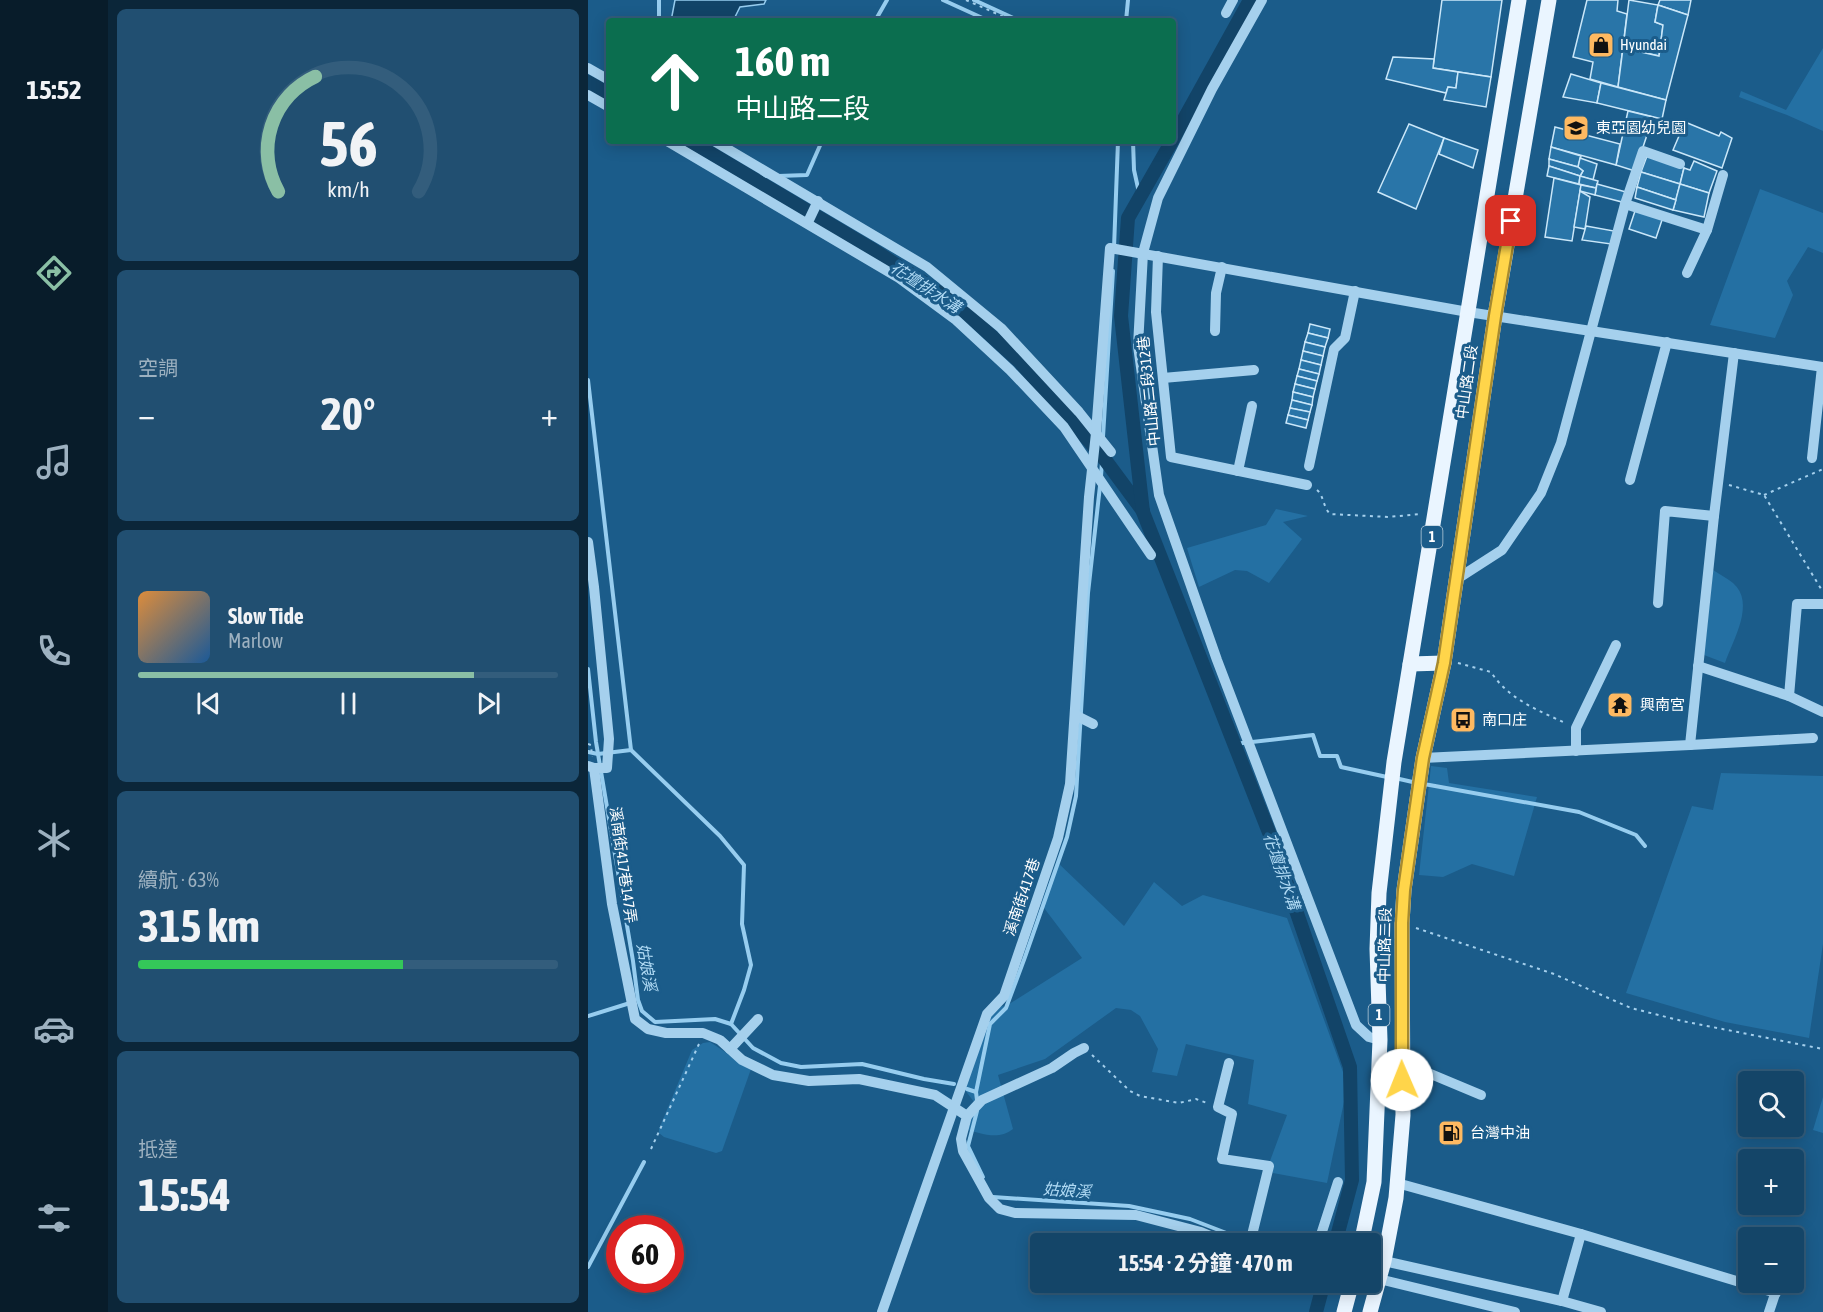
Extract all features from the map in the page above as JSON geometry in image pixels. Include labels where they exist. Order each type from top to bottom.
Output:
[{"type":"main road","name":"中山路二段","points":[[1381,1259],[1397,1183],[1403,1115],[1402,923],[1404,890],[1422,764],[1444,663],[1456,579],[1482,314],[1519,0]]},
{"type":"main road","name":"中山路二段","points":[[1363,1233],[1374,1182],[1380,1040],[1377,949],[1379,893],[1394,762],[1436,512],[1551,3]]},
{"type":"main road","points":[[1410,664],[1444,663]]},
{"type":"main road","points":[[1344,1312],[1349,1293]]},
{"type":"main road","name":"中山路二段","points":[[1370,1312],[1374,1293]]},
{"type":"street","points":[[1226,13],[1233,0]]},
{"type":"street","points":[[1262,0],[1212,89],[1158,198],[1143,253],[1138,345],[1159,495],[1217,660],[1356,1025],[1369,1037],[1380,1040]]},
{"type":"street","points":[[588,68],[606,78]]},
{"type":"street","points":[[588,95],[606,105]]},
{"type":"street","points":[[672,144],[808,222],[899,278],[956,320],[1010,370],[1064,427],[1151,555]]},
{"type":"street","points":[[719,144],[927,267],[991,321],[1079,411],[1111,452]]},
{"type":"street","points":[[1456,579],[1502,550],[1541,492],[1560,443],[1625,204],[1643,151],[1680,164]]},
{"type":"street","points":[[1688,273],[1707,230],[1723,175]]},
{"type":"street","points":[[808,222],[818,201]]},
{"type":"street","points":[[1625,204],[1707,230]]},
{"type":"street","name":"溪南街417巷","points":[[882,1312],[987,1014],[1004,996],[1058,838],[1070,783],[1110,248],[1143,253]]},
{"type":"street","points":[[1143,253],[1482,314],[1822,367],[1812,458]]},
{"type":"street","name":"中山路二段312巷","points":[[1158,255],[1156,312],[1171,457],[1307,485]]},
{"type":"street","points":[[1215,331],[1216,293],[1222,267]]},
{"type":"street","points":[[1309,466],[1334,349],[1345,338],[1355,291]]},
{"type":"street","points":[[1630,480],[1667,342]]},
{"type":"street","points":[[1690,744],[1734,353]]},
{"type":"street","points":[[1163,378],[1254,370]]},
{"type":"street","points":[[1238,471],[1252,406]]},
{"type":"street","points":[[1658,603],[1665,511],[1714,516]]},
{"type":"street","points":[[588,542],[609,739],[607,768],[591,767]]},
{"type":"street","points":[[1789,696],[1797,604],[1823,604]]},
{"type":"street","points":[[1576,751],[1576,728],[1616,645]]},
{"type":"street","points":[[1698,666],[1789,696],[1823,712]]},
{"type":"street","points":[[1075,715],[1093,724]]},
{"type":"street","points":[[1422,764],[1576,751],[1813,738]]},
{"type":"street","name":"溪南街417巷147弄","points":[[591,767],[612,904],[635,1019],[648,1029],[666,1033],[704,1033]]},
{"type":"street","points":[[730,1049],[758,1019]]},
{"type":"street","points":[[704,1033],[720,1040],[742,1060],[773,1075],[809,1081],[859,1079],[935,1095],[967,1116]]},
{"type":"street","points":[[1084,1048],[1052,1068],[982,1100],[967,1116],[961,1139],[963,1151],[989,1198],[1000,1209],[1015,1213],[1136,1215],[1203,1233]]},
{"type":"street","points":[[1402,1062],[1481,1095]]},
{"type":"street","points":[[1228,1063],[1218,1107],[1232,1114],[1222,1159],[1269,1166],[1250,1233]]},
{"type":"street","points":[[1322,1233],[1338,1182]]},
{"type":"street","points":[[1397,1183],[1738,1277]]},
{"type":"street","points":[[1562,1301],[1581,1234]]},
{"type":"street","points":[[1381,1269],[1562,1301],[1601,1312]]},
{"type":"street","points":[[1381,1270],[1515,1312]]},
{"type":"street","points":[[1769,1312],[1776,1293]]},
{"type":"path","points":[[966,0],[1006,18]]},
{"type":"path","points":[[1718,482],[1764,495],[1823,469]]},
{"type":"path","points":[[1307,485],[1319,491],[1324,509],[1330,514],[1388,517],[1436,512]]},
{"type":"path","points":[[1764,495],[1823,592]]},
{"type":"path","points":[[1444,663],[1457,663],[1491,672],[1498,683],[1526,704],[1576,728]]},
{"type":"path","points":[[1402,923],[1554,974],[1631,1008],[1682,1021],[1823,1049]]},
{"type":"path","points":[[651,1149],[704,1033]]},
{"type":"path","points":[[1084,1048],[1118,1077],[1130,1091],[1140,1096],[1179,1103],[1196,1099],[1218,1107]]},
{"type":"shaded area","points":[[675,0],[766,0],[764,4],[740,7],[734,18],[672,18]]},
{"type":"shaded area","points":[[1823,48],[1823,131],[1739,97],[1741,91],[1786,110]]},
{"type":"shaded area","points":[[1760,189],[1823,213],[1823,253],[1808,247],[1787,281],[1793,295],[1775,338],[1710,325]]},
{"type":"shaded area","points":[[1276,509],[1308,516],[1283,522],[1302,539],[1269,583],[1247,571],[1235,570],[1199,587],[1187,548],[1266,525]]},
{"type":"shaded area","points":[[1713,570],[1733,583],[1740,591],[1743,601],[1741,622],[1725,663],[1704,655]]},
{"type":"shaded area","points":[[1431,766],[1447,768],[1449,783],[1537,797],[1514,876],[1472,864],[1443,877],[1419,875]]},
{"type":"shaded area","points":[[1721,773],[1823,776],[1823,944],[1809,1038],[1725,1022],[1626,993],[1692,806],[1713,810]]},
{"type":"shaded area","points":[[1057,862],[1124,926],[1154,882],[1182,906],[1203,895],[1287,918],[1343,1072],[1345,1097],[1327,1183],[1273,1173],[1270,1161],[1287,1115],[1248,1104],[1254,1060],[1186,1044],[1177,1076],[1152,1072],[1158,1049],[1140,1016],[1131,1010],[1116,1008],[1045,1059],[998,1075],[1013,1129],[1001,1135],[995,1135],[963,1129],[974,1102],[962,1086],[992,1007],[1006,1006],[1082,958],[1041,904]]},
{"type":"shaded area","points":[[710,1042],[751,1069],[722,1151],[716,1153],[664,1137],[659,1133],[692,1050],[703,1043]]},
{"type":"shaded area","points":[[1823,1097],[1823,1133],[1813,1130]]},
{"type":"building","points":[[1442,0],[1502,0],[1491,77],[1433,68]]},
{"type":"building","points":[[1587,0],[1618,0],[1617,11],[1627,14],[1618,87],[1590,79],[1593,62],[1573,57]]},
{"type":"building","points":[[1629,0],[1658,5],[1655,22],[1663,25],[1659,56],[1623,48]]},
{"type":"building","points":[[1660,0],[1691,0],[1688,15],[1658,5]]},
{"type":"building","points":[[1658,5],[1688,15],[1666,100],[1618,87],[1623,48],[1659,56],[1663,25],[1655,22]]},
{"type":"building","points":[[1393,57],[1434,59],[1433,68],[1458,72],[1456,88],[1448,87],[1446,93],[1386,79]]},
{"type":"building","points":[[1458,72],[1491,77],[1486,107],[1444,100],[1448,87],[1456,88]]},
{"type":"building","points":[[1571,74],[1601,83],[1597,103],[1563,97]]},
{"type":"building","points":[[1601,83],[1666,100],[1662,119],[1597,103]]},
{"type":"building","points":[[1628,111],[1653,117],[1635,171],[1616,165]]},
{"type":"building","points":[[1685,122],[1719,136],[1721,132],[1732,138],[1722,168],[1673,150]]},
{"type":"building","points":[[1409,124],[1444,138],[1416,209],[1378,192]]},
{"type":"building","points":[[1555,127],[1620,144],[1616,165],[1551,147]]},
{"type":"building","points":[[1444,138],[1478,150],[1473,168],[1439,154]]},
{"type":"building","points":[[1551,147],[1581,156],[1578,167],[1549,159]]},
{"type":"building","points":[[1647,156],[1684,168],[1680,184],[1641,172]]},
{"type":"building","points":[[1580,158],[1597,164],[1593,180],[1580,176],[1583,171],[1578,167]]},
{"type":"building","points":[[1549,159],[1578,167],[1583,171],[1580,176],[1549,166]]},
{"type":"building","points":[[1694,161],[1717,171],[1709,193],[1680,184],[1684,168],[1690,170]]},
{"type":"building","points":[[1549,166],[1580,176],[1579,184],[1547,176]]},
{"type":"building","points":[[1641,172],[1680,184],[1676,200],[1637,187]]},
{"type":"building","points":[[1580,176],[1598,181],[1596,188],[1579,184]]},
{"type":"building","points":[[1554,178],[1581,185],[1572,241],[1545,237]]},
{"type":"building","points":[[1597,184],[1626,192],[1622,202],[1595,195]]},
{"type":"building","points":[[1680,184],[1709,193],[1704,217],[1673,210]]},
{"type":"building","points":[[1581,185],[1596,188],[1595,195],[1580,191]]},
{"type":"building","points":[[1637,187],[1676,200],[1673,210],[1635,198]]},
{"type":"building","points":[[1580,191],[1590,197],[1585,229],[1574,227]]},
{"type":"building","points":[[1636,208],[1663,217],[1656,238],[1629,229]]},
{"type":"building","points":[[1586,226],[1614,231],[1611,244],[1582,240]]},
{"type":"building","points":[[1310,324],[1330,329],[1328,338],[1308,333]]},
{"type":"building","points":[[1308,333],[1328,338],[1325,347],[1305,342]]},
{"type":"building","points":[[1305,342],[1325,347],[1323,356],[1303,351]]},
{"type":"building","points":[[1303,351],[1323,356],[1321,365],[1301,360]]},
{"type":"building","points":[[1301,360],[1321,365],[1319,374],[1299,369]]},
{"type":"building","points":[[1299,369],[1319,374],[1317,381],[1297,376]]},
{"type":"building","points":[[1297,376],[1317,381],[1315,389],[1295,384]]},
{"type":"building","points":[[1295,384],[1315,389],[1313,397],[1293,392]]},
{"type":"building","points":[[1293,392],[1313,397],[1312,405],[1292,400]]},
{"type":"building","points":[[1292,400],[1312,405],[1310,412],[1290,408]]},
{"type":"building","points":[[1290,408],[1310,412],[1308,420],[1288,415]]},
{"type":"building","points":[[1288,415],[1308,420],[1306,428],[1286,423]]},
{"type":"waterway","points":[[659,0],[659,18]]},
{"type":"waterway","points":[[877,18],[887,0]]},
{"type":"waterway","points":[[943,0],[982,18]]},
{"type":"waterway","points":[[974,0],[1013,18]]},
{"type":"waterway","points":[[1126,18],[1128,0]]},
{"type":"waterway","name":"花壇排水溝","points":[[1176,134],[1250,0]]},
{"type":"waterway","name":"花壇排水溝","points":[[588,82],[606,92]]},
{"type":"waterway","name":"花壇排水溝","points":[[695,144],[870,248],[954,302],[1019,361],[1103,457],[1143,511]]},
{"type":"waterway","points":[[778,176],[807,175],[821,144]]},
{"type":"waterway","points":[[1114,248],[1118,144]]},
{"type":"waterway","points":[[1133,144],[1134,170],[1140,197]]},
{"type":"waterway","name":"花壇排水溝","points":[[1170,144],[1128,218],[1121,316],[1143,512],[1270,835],[1350,1067],[1352,1180],[1338,1233]]},
{"type":"waterway","points":[[750,177],[768,176]]},
{"type":"waterway","points":[[1103,437],[1113,271]]},
{"type":"waterway","points":[[588,380],[631,750],[720,836],[744,865],[742,924],[751,965],[731,1024]]},
{"type":"waterway","name":"花壇排水溝","points":[[1101,476],[1103,447]]},
{"type":"waterway","points":[[976,1092],[990,1024],[1006,1008],[1067,837],[1076,796],[1088,593],[1100,486]]},
{"type":"waterway","name":"姑娘溪","points":[[588,669],[596,742],[638,1000],[642,1011],[655,1022],[715,1019],[731,1024],[753,1048],[781,1063],[801,1067],[862,1064],[954,1084]]},
{"type":"waterway","points":[[1234,744],[1313,735],[1320,756],[1337,756],[1341,767],[1387,777]]},
{"type":"waterway","points":[[588,752],[598,754],[631,750]]},
{"type":"waterway","points":[[1395,778],[1417,783]]},
{"type":"waterway","points":[[1424,784],[1579,812],[1636,835],[1645,846]]},
{"type":"waterway","points":[[588,1016],[630,1003]]},
{"type":"waterway","name":"姑娘溪","points":[[967,1089],[976,1092],[977,1100]]},
{"type":"waterway","name":"姑娘溪","points":[[977,1111],[968,1146],[983,1177]]},
{"type":"waterway","points":[[588,1267],[644,1162]]},
{"type":"waterway","name":"姑娘溪","points":[[993,1197],[1129,1206],[1190,1219],[1226,1233]]},
{"type":"waterway","name":"花壇排水溝","points":[[1316,1312],[1321,1293]]},
{"type":"place","name":"Hyundai","points":[[1601,45]]},
{"type":"place","name":"東亞園幼兒園","points":[[1576,128]]},
{"type":"place","name":"興南宮","points":[[1620,705]]},
{"type":"place","name":"南口庄","points":[[1463,720]]},
{"type":"place","name":"台灣中油","points":[[1451,1133]]},
{"type":"route","points":[[1402,1080],[1404,890],[1423,758],[1444,663],[1511,221]]}]
